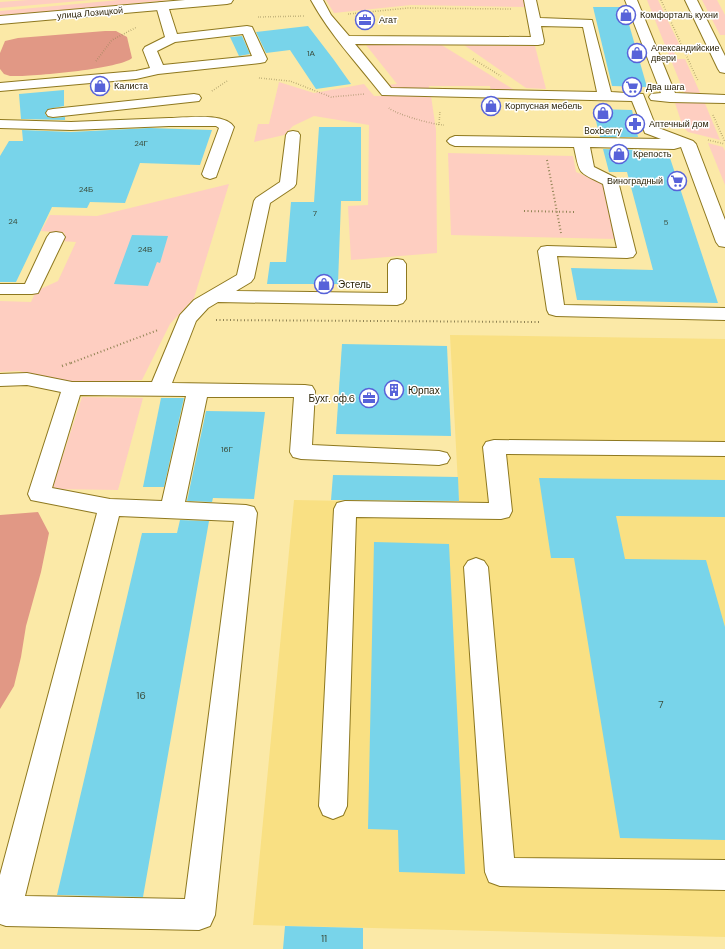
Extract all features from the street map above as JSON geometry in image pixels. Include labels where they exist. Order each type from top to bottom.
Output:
[{"type":"main road","name":"улица Лозицкой","points":[[0,20],[164,10],[227,0]]},
{"type":"main road","points":[[316,0],[326,16],[382,92],[725,99]]},
{"type":"main road","points":[[631,0],[670,98]]},
{"type":"main road","points":[[691,0],[725,69]]},
{"type":"main road","points":[[164,10],[172,38]]},
{"type":"main road","points":[[344,40],[538,41],[533,11],[588,23],[604,92],[602,96]]},
{"type":"main road","points":[[0,87],[136,74],[158,70],[260,59],[247,30],[172,38],[150,50],[158,70]]},
{"type":"main road","points":[[638,97],[650,130],[688,144],[725,242]]},
{"type":"main road","points":[[1,123],[13,117],[194,98]]},
{"type":"main road","points":[[1,123],[70,126],[169,122],[219,122],[227,127],[210,174]]},
{"type":"main road","points":[[160,389],[187,320],[201,304],[245,278],[262,201],[288,184],[293,135]]},
{"type":"main road","points":[[455,141],[688,144]]},
{"type":"main road","points":[[581,143],[587,170],[610,181],[627,253],[547,251],[556,310],[725,314]]},
{"type":"main road","points":[[0,289],[32,289],[56,237]]},
{"type":"main road","points":[[214,296],[397,299],[397,264]]},
{"type":"main road","points":[[0,380],[27,379],[72,388],[306,391],[301,452],[439,458]]},
{"type":"main road","points":[[72,388],[39,494],[110,507],[246,513],[199,915],[6,911],[110,507]]},
{"type":"main road","points":[[172,509],[198,390]]},
{"type":"main road","points":[[333,806],[345,509],[501,511],[494,447],[725,449]]},
{"type":"main road","points":[[476,567],[500,872],[725,875]]},
{"type":"path","points":[[661,0],[725,142]]},
{"type":"path","points":[[258,17],[326,16],[407,8],[533,11]]},
{"type":"path","points":[[83,79],[112,40],[159,15],[164,10]]},
{"type":"path","points":[[444,40],[531,95]]},
{"type":"path","points":[[258,78],[290,81],[331,97],[382,92],[391,111],[409,116],[422,122],[440,125]]},
{"type":"path","points":[[194,98],[212,91],[229,80]]},
{"type":"path","points":[[543,142],[565,252]]},
{"type":"path","points":[[524,211],[575,212]]},
{"type":"path","points":[[27,379],[187,320],[544,322]]},
{"type":"shaded area","points":[[28,0],[91,0],[0,8],[0,2]]},
{"type":"shaded area","points":[[119,0],[170,0],[0,16],[0,11]]},
{"type":"shaded area","points":[[326,0],[524,0],[526,7],[411,5],[334,13]]},
{"type":"shaded area","points":[[647,0],[658,0],[681,48],[672,48],[677,59],[685,59],[701,95],[685,95]]},
{"type":"shaded area","points":[[702,0],[717,0],[725,15],[725,35],[720,35]]},
{"type":"shaded area","points":[[116,31],[127,37],[132,58],[111,66],[54,74],[10,76],[4,74],[0,69],[0,53],[5,41],[18,38]]},
{"type":"shaded area","points":[[354,44],[440,44],[516,91],[491,91],[490,86],[429,86],[429,90],[392,90],[388,85],[397,84],[366,45],[356,46]]},
{"type":"shaded area","points":[[464,45],[535,46],[546,89],[526,88]]},
{"type":"shaded area","points":[[279,82],[314,93],[364,84],[374,96],[431,96],[436,130],[437,253],[351,260],[348,206],[368,205],[369,125],[314,116],[293,126],[284,135],[254,142],[258,124],[269,124]]},
{"type":"shaded area","points":[[674,100],[704,101],[720,140],[688,132],[683,127]]},
{"type":"shaded area","points":[[708,143],[723,147],[725,151],[725,185]]},
{"type":"shaded area","points":[[448,153],[573,156],[576,172],[603,183],[615,239],[451,235]]},
{"type":"shaded area","points":[[229,184],[194,298],[170,324],[142,380],[62,383],[19,371],[0,372],[0,301],[31,302],[36,291],[58,281],[76,242],[60,241],[65,233],[41,231],[50,215],[97,216]]},
{"type":"shaded area","points":[[450,335],[725,339],[725,937],[253,925],[294,500],[459,503]]},
{"type":"shaded area","points":[[82,397],[143,398],[118,490],[52,489]]},
{"type":"shaded area","points":[[38,512],[49,533],[41,572],[26,626],[14,686],[0,709],[0,515]]},
{"type":"building","points":[[593,7],[624,7],[647,87],[612,86]]},
{"type":"building","points":[[308,26],[351,84],[316,89],[290,50],[266,53],[256,32]]},
{"type":"building","points":[[242,36],[250,54],[239,56],[230,37]]},
{"type":"building","points":[[64,90],[64,106],[48,109],[45,114],[48,117],[53,118],[65,117],[65,120],[21,119],[19,94]]},
{"type":"building","points":[[593,109],[632,110],[638,137],[600,137]]},
{"type":"building","points":[[319,127],[361,127],[361,201],[341,201],[338,284],[267,284],[270,262],[286,262],[291,202],[314,202]]},
{"type":"building","points":[[149,128],[212,130],[200,165],[140,163],[125,203],[90,202],[87,208],[52,207],[16,282],[0,282],[0,156],[9,141],[23,141],[22,130],[71,132]]},
{"type":"building","points":[[603,149],[641,150],[642,155],[669,155],[718,303],[577,300],[571,268],[653,270],[627,172],[609,172]]},
{"type":"building","points":[[132,235],[168,236],[160,263],[157,262],[148,286],[114,284]]},
{"type":"building","name":"Юрпах","points":[[342,344],[447,346],[451,436],[336,434]]},
{"type":"building","points":[[161,398],[184,398],[164,487],[143,487]]},
{"type":"building","points":[[206,411],[265,412],[254,499],[213,498],[212,502],[187,501]]},
{"type":"building","points":[[333,475],[458,477],[459,501],[331,500]]},
{"type":"building","points":[[539,478],[725,480],[725,517],[616,516],[625,559],[706,560],[725,627],[725,840],[620,838],[574,558],[551,558]]},
{"type":"building","points":[[180,520],[209,521],[143,897],[57,895],[142,533],[177,533]]},
{"type":"building","points":[[374,542],[449,544],[465,874],[399,872],[398,830],[368,829]]},
{"type":"building","points":[[285,926],[363,928],[363,949],[283,949]]},
{"type":"place","name":"Комфорталь кухни","points":[[626,15]]},
{"type":"place","name":"Агат","points":[[365,20]]},
{"type":"place","name":"Александийские двери","points":[[637,53]]},
{"type":"place","name":"Калиста","points":[[100,86]]},
{"type":"place","name":"Два шага","points":[[632,87]]},
{"type":"place","name":"Корпусная мебель","points":[[491,106]]},
{"type":"place","name":"Boxberry","points":[[603,113]]},
{"type":"place","name":"Аптечный дом","points":[[635,124]]},
{"type":"place","name":"Крепость","points":[[619,154]]},
{"type":"place","name":"Виноградный","points":[[677,181]]},
{"type":"place","name":"Эстель","points":[[324,284]]},
{"type":"place","name":"Юрпах","points":[[394,390]]},
{"type":"place","name":"Бухг. оф.6","points":[[369,398]]}]
